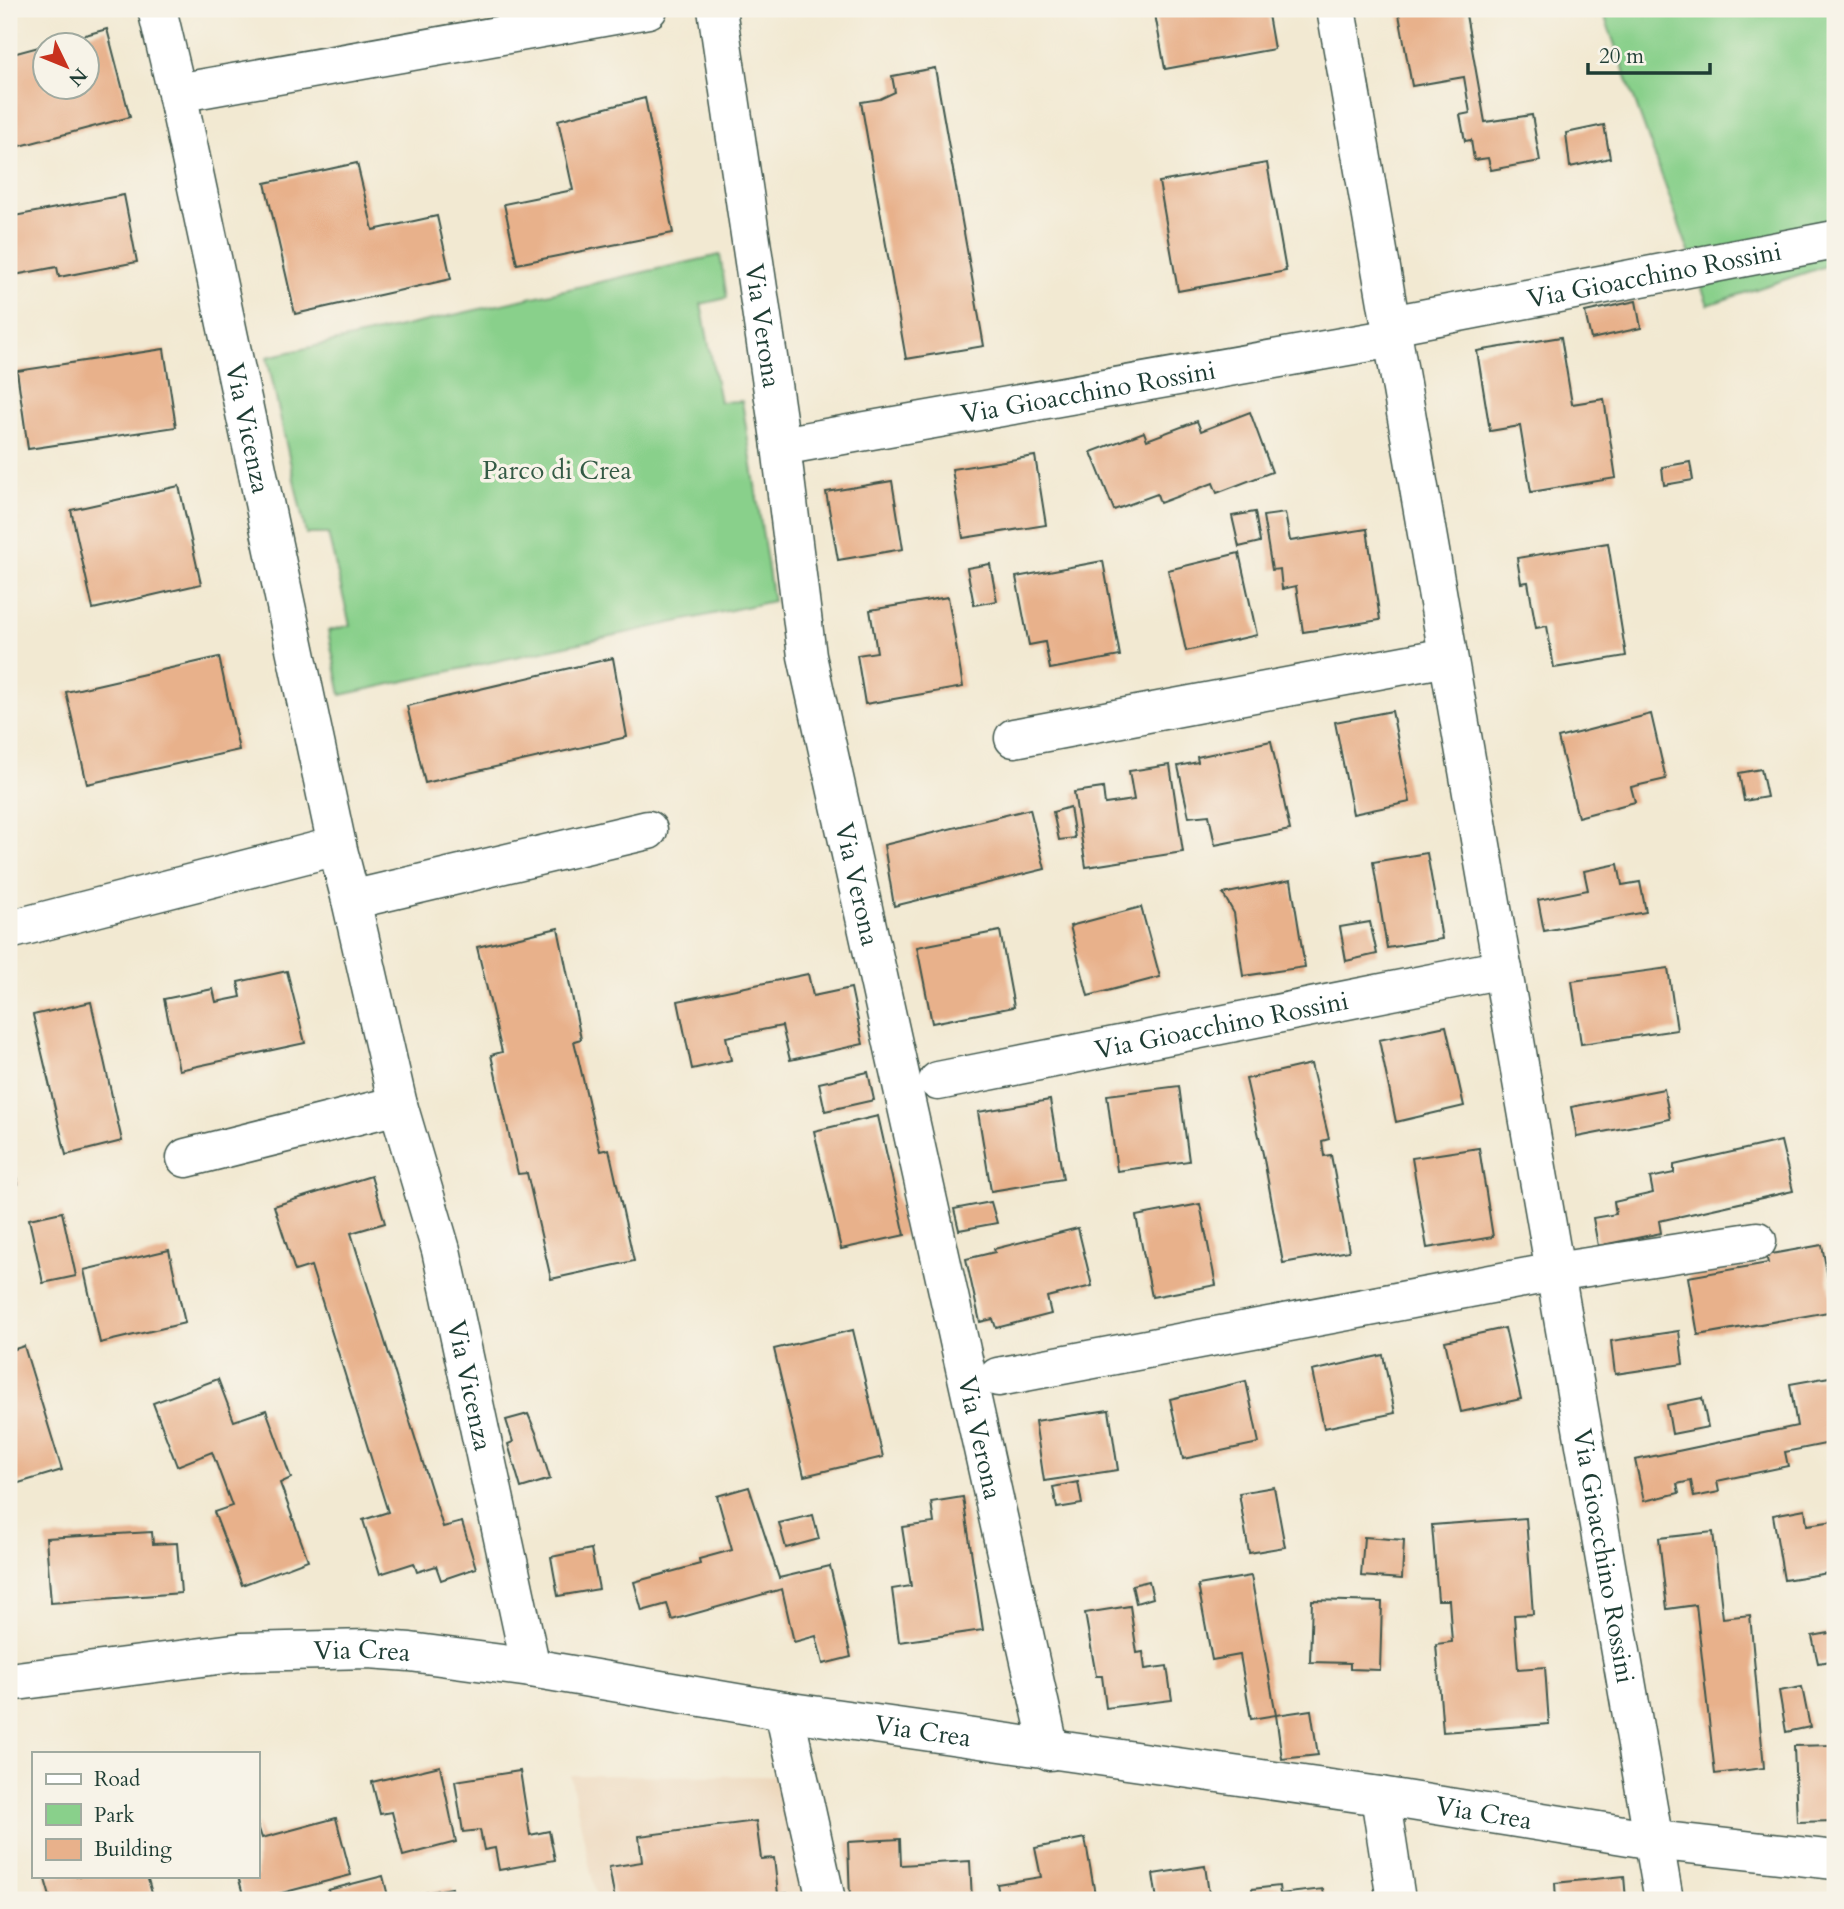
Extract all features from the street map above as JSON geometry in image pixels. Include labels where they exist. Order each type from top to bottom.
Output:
[{"type":"street","name":"Via Vicenza","points":[[157,9],[337,846],[398,1105],[441,1250],[531,1668]]},
{"type":"street","points":[[177,93],[649,9]]},
{"type":"street","name":"Via Verona","points":[[717,9],[781,446],[807,656],[1049,1751]]},
{"type":"street","name":"Via Gioacchino Rossini","points":[[1336,9],[1664,1900]]},
{"type":"street","name":"Via Gioacchino Rossini","points":[[781,446],[1392,332],[1835,240]]},
{"type":"street","points":[[1014,738],[1447,657]]},
{"type":"street","points":[[351,900],[648,830]]},
{"type":"street","points":[[9,930],[337,846]]},
{"type":"street","name":"Via Gioacchino Rossini","points":[[938,1081],[1503,969]]},
{"type":"street","points":[[186,1158],[398,1105]]},
{"type":"street","points":[[998,1377],[1555,1272],[1757,1241]]},
{"type":"street","name":"Via Crea","points":[[9,1682],[241,1652],[369,1649],[410,1652],[531,1668],[784,1712],[1380,1796],[1654,1840],[1835,1860]]},
{"type":"street","points":[[784,1712],[825,1900]]},
{"type":"street","points":[[1380,1796],[1396,1900]]},
{"type":"shaded area","points":[[793,1766],[833,1900],[597,1900],[570,1775],[768,1776]]},
{"type":"green space","points":[[1602,9],[1835,9],[1835,263],[1708,305]]},
{"type":"green space","name":"Parco di Crea","points":[[720,255],[727,298],[701,304],[720,402],[742,401],[773,601],[341,695],[328,631],[350,625],[328,534],[306,534],[267,357]]},
{"type":"building","points":[[1154,9],[1267,9],[1274,49],[1165,69]]},
{"type":"building","points":[[1398,9],[1465,9],[1485,122],[1532,115],[1540,161],[1491,170],[1488,158],[1474,160],[1471,140],[1465,141],[1460,115],[1470,113],[1464,77],[1412,86]]},
{"type":"building","points":[[107,29],[130,117],[9,149],[9,55],[32,49],[32,102],[102,102],[102,32],[96,32]]},
{"type":"building","points":[[935,68],[984,346],[906,359],[861,102],[880,99],[895,92],[892,76]]},
{"type":"building","points":[[645,98],[673,233],[517,264],[504,204],[573,190],[558,120]]},
{"type":"building","points":[[1604,125],[1610,158],[1570,167],[1566,133]]},
{"type":"building","points":[[357,163],[373,230],[437,216],[451,279],[295,314],[265,183]]},
{"type":"building","points":[[1267,163],[1286,271],[1178,291],[1159,182]]},
{"type":"building","points":[[124,195],[137,262],[59,277],[57,267],[9,276],[9,217]]},
{"type":"building","points":[[1636,301],[1641,328],[1591,339],[1585,312]]},
{"type":"building","points":[[1561,337],[1572,404],[1604,399],[1616,478],[1531,492],[1520,426],[1490,431],[1477,351]]},
{"type":"building","points":[[164,349],[176,427],[28,449],[17,371]]},
{"type":"building","points":[[1250,412],[1272,472],[1217,493],[1213,483],[1160,503],[1157,494],[1114,510],[1091,452],[1144,432],[1147,440],[1197,421],[1201,431]]},
{"type":"building","points":[[1035,456],[1046,525],[963,538],[952,469]]},
{"type":"building","points":[[1690,462],[1693,480],[1664,485],[1662,467]]},
{"type":"building","points":[[892,481],[903,549],[838,560],[826,492]]},
{"type":"building","points":[[179,486],[201,584],[93,609],[71,510]]},
{"type":"building","points":[[1255,512],[1260,542],[1239,547],[1232,516]]},
{"type":"building","points":[[1285,513],[1290,541],[1367,529],[1380,620],[1303,632],[1296,586],[1282,589],[1280,569],[1272,570],[1263,516]]},
{"type":"building","points":[[1608,543],[1626,656],[1554,668],[1547,626],[1536,628],[1528,582],[1521,583],[1517,558]]},
{"type":"building","points":[[1239,553],[1257,635],[1186,651],[1168,570]]},
{"type":"building","points":[[1103,561],[1120,656],[1050,669],[1045,642],[1029,645],[1016,577]]},
{"type":"building","points":[[990,564],[997,601],[974,605],[967,568]]},
{"type":"building","points":[[948,597],[963,687],[865,704],[857,655],[877,652],[870,610]]},
{"type":"building","points":[[219,657],[239,750],[87,784],[66,692]]},
{"type":"building","points":[[613,658],[627,737],[425,783],[407,706]]},
{"type":"building","points":[[1392,711],[1410,802],[1353,814],[1335,722]]},
{"type":"building","points":[[1651,714],[1666,779],[1631,787],[1635,802],[1578,817],[1558,738]]},
{"type":"building","points":[[1271,741],[1290,830],[1215,845],[1209,815],[1189,817],[1178,766],[1198,762],[1197,757]]},
{"type":"building","points":[[1170,765],[1183,852],[1086,867],[1074,792],[1103,788],[1105,804],[1134,800],[1129,771]]},
{"type":"building","points":[[1761,769],[1767,797],[1744,801],[1739,773]]},
{"type":"building","points":[[1070,807],[1075,838],[1059,840],[1053,812]]},
{"type":"building","points":[[1030,809],[1045,869],[894,906],[884,845]]},
{"type":"building","points":[[1427,853],[1442,939],[1387,948],[1373,862]]},
{"type":"building","points":[[1618,864],[1622,885],[1640,882],[1646,912],[1544,931],[1538,900],[1588,890],[1584,871]]},
{"type":"building","points":[[1291,880],[1305,967],[1243,976],[1234,913],[1223,894]]},
{"type":"building","points":[[1141,907],[1160,977],[1088,996],[1070,926]]},
{"type":"building","points":[[1370,922],[1377,954],[1346,961],[1340,927]]},
{"type":"building","points":[[558,928],[581,1039],[574,1041],[600,1151],[609,1149],[634,1261],[551,1279],[527,1173],[518,1174],[491,1055],[502,1052],[477,947]]},
{"type":"building","points":[[1000,931],[1014,1007],[932,1023],[917,947]]},
{"type":"building","points":[[1668,968],[1677,1030],[1581,1044],[1572,981]]},
{"type":"building","points":[[287,971],[305,1043],[179,1070],[164,999],[213,989],[216,1002],[241,997],[238,982]]},
{"type":"building","points":[[808,974],[813,996],[851,988],[863,1044],[790,1060],[782,1026],[726,1037],[731,1060],[692,1069],[678,1001]]},
{"type":"building","points":[[91,1002],[122,1141],[66,1155],[33,1015]]},
{"type":"building","points":[[1446,1026],[1464,1106],[1396,1122],[1379,1040]]},
{"type":"building","points":[[1311,1064],[1329,1139],[1322,1141],[1324,1156],[1331,1155],[1349,1251],[1283,1263],[1246,1079]]},
{"type":"building","points":[[868,1072],[874,1100],[825,1111],[819,1083]]},
{"type":"building","points":[[1179,1086],[1189,1161],[1117,1171],[1107,1095]]},
{"type":"building","points":[[1664,1089],[1670,1119],[1577,1137],[1571,1107]]},
{"type":"building","points":[[1050,1100],[1063,1179],[991,1191],[978,1112]]},
{"type":"building","points":[[878,1116],[905,1235],[841,1249],[814,1131]]},
{"type":"building","points":[[1781,1141],[1793,1191],[1659,1221],[1661,1233],[1598,1246],[1593,1218],[1616,1214],[1614,1202],[1653,1193],[1650,1178],[1674,1173],[1674,1165]]},
{"type":"building","points":[[1479,1148],[1493,1237],[1427,1248],[1412,1158]]},
{"type":"building","points":[[9,1151],[18,1184],[9,1186]]},
{"type":"building","points":[[371,1176],[385,1223],[351,1233],[443,1527],[462,1522],[476,1568],[441,1580],[436,1566],[417,1572],[414,1563],[380,1574],[363,1520],[388,1512],[311,1266],[295,1271],[274,1206]]},
{"type":"building","points":[[991,1202],[997,1223],[959,1230],[954,1209]]},
{"type":"building","points":[[1200,1204],[1216,1285],[1152,1297],[1136,1216]]},
{"type":"building","points":[[62,1212],[76,1276],[43,1283],[29,1219]]},
{"type":"building","points":[[1078,1228],[1092,1286],[1047,1297],[1051,1314],[996,1328],[993,1319],[980,1322],[966,1259],[995,1252],[994,1249]]},
{"type":"building","points":[[1822,1245],[1834,1311],[1698,1335],[1688,1277],[1768,1263],[1766,1255]]},
{"type":"building","points":[[169,1250],[185,1323],[100,1343],[84,1270]]},
{"type":"building","points":[[1505,1328],[1521,1399],[1461,1412],[1445,1341]]},
{"type":"building","points":[[853,1330],[883,1457],[804,1476],[774,1349]]},
{"type":"building","points":[[1679,1331],[1683,1364],[1615,1374],[1611,1341]]},
{"type":"building","points":[[24,1346],[62,1470],[9,1486],[9,1351]]},
{"type":"building","points":[[1383,1355],[1395,1413],[1324,1428],[1312,1371]]},
{"type":"building","points":[[1835,1376],[1835,1442],[1785,1452],[1788,1466],[1717,1481],[1719,1492],[1694,1497],[1691,1481],[1677,1484],[1679,1493],[1644,1501],[1635,1460],[1797,1426],[1790,1384]]},
{"type":"building","points":[[218,1379],[234,1421],[266,1410],[291,1478],[280,1483],[308,1560],[242,1585],[214,1512],[232,1506],[212,1452],[177,1466],[153,1403]]},
{"type":"building","points":[[1246,1381],[1259,1443],[1183,1459],[1170,1399]]},
{"type":"building","points":[[1702,1398],[1708,1427],[1672,1434],[1667,1405]]},
{"type":"building","points":[[1109,1410],[1118,1470],[1044,1481],[1035,1421]]},
{"type":"building","points":[[528,1414],[550,1479],[521,1488],[508,1444],[513,1442],[506,1420]]},
{"type":"building","points":[[1078,1482],[1082,1504],[1057,1508],[1053,1487]]},
{"type":"building","points":[[749,1487],[779,1578],[830,1566],[851,1657],[823,1664],[816,1636],[794,1642],[782,1589],[672,1620],[667,1604],[642,1611],[634,1582],[700,1564],[699,1559],[732,1550],[717,1496]]},
{"type":"building","points":[[1274,1487],[1285,1547],[1249,1553],[1239,1493]]},
{"type":"building","points":[[963,1497],[983,1630],[899,1642],[892,1589],[911,1586],[902,1527],[934,1523],[931,1502]]},
{"type":"building","points":[[1805,1509],[1807,1525],[1835,1521],[1835,1572],[1784,1580],[1773,1515]]},
{"type":"building","points":[[813,1515],[819,1539],[786,1548],[779,1523]]},
{"type":"building","points":[[1526,1518],[1533,1614],[1514,1615],[1518,1669],[1545,1667],[1549,1724],[1443,1732],[1436,1644],[1452,1642],[1449,1600],[1438,1600],[1432,1525]]},
{"type":"building","points":[[152,1532],[153,1544],[177,1543],[181,1593],[51,1603],[46,1538]]},
{"type":"building","points":[[1713,1532],[1723,1618],[1750,1615],[1764,1768],[1715,1774],[1696,1605],[1667,1609],[1659,1538]]},
{"type":"building","points":[[1364,1537],[1404,1540],[1402,1579],[1361,1576]]},
{"type":"building","points":[[591,1549],[599,1589],[558,1596],[551,1557]]},
{"type":"building","points":[[1251,1576],[1276,1715],[1251,1719],[1240,1655],[1212,1660],[1198,1585]]},
{"type":"building","points":[[1149,1581],[1153,1598],[1136,1603],[1132,1585]]},
{"type":"building","points":[[1312,1600],[1382,1602],[1380,1670],[1350,1669],[1350,1663],[1310,1662]]},
{"type":"building","points":[[1130,1606],[1137,1653],[1143,1652],[1145,1669],[1167,1666],[1172,1700],[1106,1708],[1102,1676],[1096,1676],[1085,1613]]},
{"type":"building","points":[[1835,1632],[1835,1660],[1818,1663],[1812,1636]]},
{"type":"building","points":[[1802,1687],[1810,1727],[1786,1732],[1779,1691]]},
{"type":"building","points":[[1311,1710],[1318,1755],[1282,1759],[1276,1715]]},
{"type":"building","points":[[1835,1745],[1835,1821],[1797,1822],[1794,1746]]},
{"type":"building","points":[[440,1766],[456,1842],[403,1856],[392,1812],[380,1814],[372,1782]]},
{"type":"building","points":[[520,1771],[530,1835],[549,1831],[555,1860],[499,1870],[495,1848],[484,1850],[480,1830],[463,1832],[455,1781]]},
{"type":"building","points":[[336,1818],[351,1875],[270,1896],[271,1900],[238,1900],[244,1898],[239,1878],[259,1878],[259,1829],[262,1838]]},
{"type":"building","points":[[756,1821],[761,1859],[774,1858],[778,1894],[789,1893],[790,1900],[615,1900],[609,1867],[642,1862],[639,1836]]},
{"type":"building","points":[[1085,1838],[1096,1900],[1000,1900],[997,1884],[1041,1877],[1035,1848]]},
{"type":"building","points":[[900,1839],[901,1865],[970,1861],[972,1900],[850,1900],[848,1842]]},
{"type":"building","points":[[1205,1866],[1210,1900],[1157,1900],[1153,1874]]},
{"type":"building","points":[[383,1876],[389,1900],[331,1900],[328,1890]]},
{"type":"building","points":[[1624,1876],[1626,1900],[1556,1900],[1555,1883]]},
{"type":"building","points":[[45,1878],[148,1878],[154,1900],[51,1900]]},
{"type":"building","points":[[1279,1886],[1280,1894],[1323,1889],[1325,1900],[1253,1900],[1252,1889]]},
{"type":"building","points":[[452,1888],[454,1900],[409,1900],[408,1896]]}]
